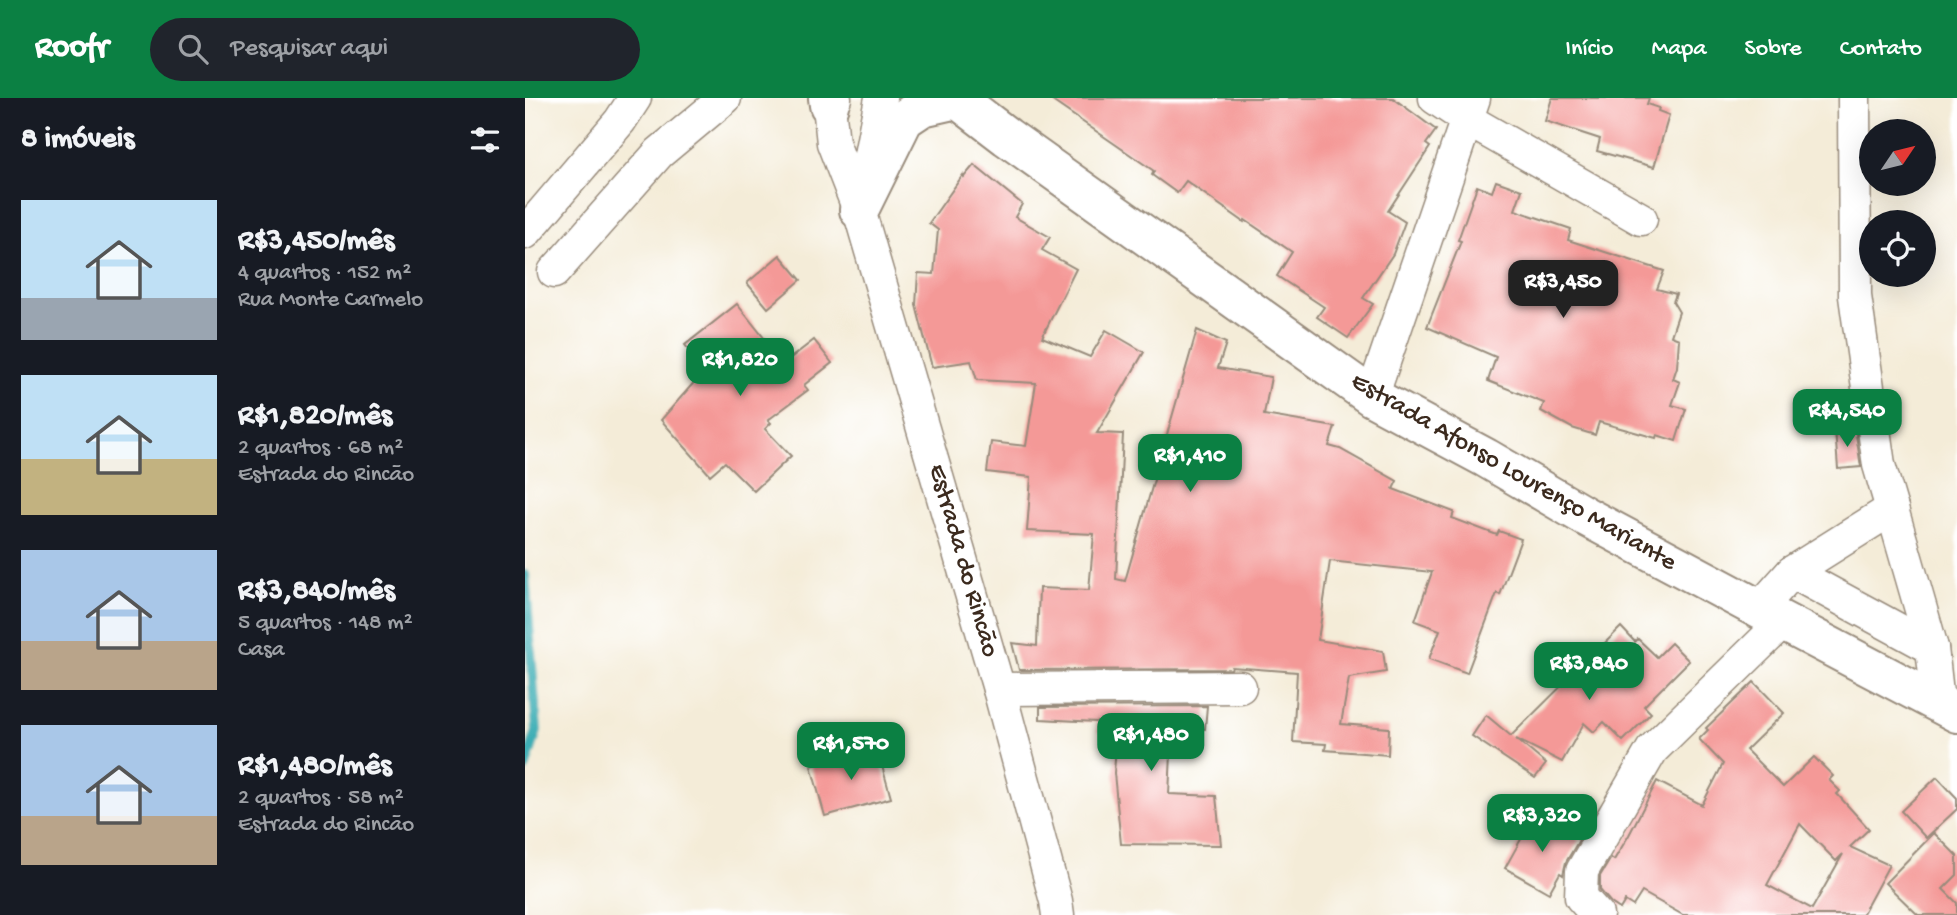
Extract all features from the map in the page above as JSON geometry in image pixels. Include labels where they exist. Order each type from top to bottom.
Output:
[{"type":"main road","points":[[859,209],[904,119],[922,107],[956,98]]},
{"type":"main road","name":"Estrada Afonso Lourenço Mariante","points":[[956,98],[1372,397],[1486,458],[1585,516],[1947,707]]},
{"type":"street","points":[[525,233],[621,121],[635,98]]},
{"type":"street","points":[[554,272],[659,153],[725,98]]},
{"type":"street","name":"Estrada do Rincão","points":[[859,209],[881,98]]},
{"type":"street","points":[[1435,98],[1471,109],[1641,219]]},
{"type":"street","points":[[1854,98],[1855,296],[1879,465],[1947,707]]},
{"type":"street","name":"Estrada do Rincão","points":[[830,100],[833,143],[859,209],[999,689],[1058,915]]},
{"type":"street","points":[[1372,397],[1471,109]]},
{"type":"street","points":[[1597,915],[1581,897],[1582,871],[1652,750],[1771,616],[1792,572],[1892,509]]},
{"type":"street","points":[[1792,572],[1932,648]]},
{"type":"street","points":[[999,689],[1240,688]]},
{"type":"building","points":[[1048,98],[1393,98],[1436,130],[1426,144],[1430,147],[1388,211],[1405,222],[1393,254],[1363,298],[1373,304],[1348,338],[1317,317],[1324,307],[1277,276],[1292,252],[1186,181],[1177,193],[1152,175],[1154,171]]},
{"type":"building","points":[[1552,98],[1649,98],[1647,104],[1669,115],[1654,167],[1597,151],[1600,139],[1545,121]]},
{"type":"building","points":[[974,165],[1022,204],[1015,217],[1050,237],[1042,250],[1076,269],[1042,337],[1090,357],[1106,330],[1144,352],[1097,433],[1123,434],[1116,579],[1125,581],[1197,330],[1226,343],[1218,368],[1271,377],[1264,415],[1335,427],[1329,446],[1340,449],[1397,481],[1393,489],[1454,512],[1452,518],[1497,535],[1499,531],[1521,539],[1467,673],[1429,659],[1440,630],[1415,621],[1432,572],[1330,561],[1318,640],[1383,651],[1386,672],[1349,678],[1341,724],[1389,728],[1388,755],[1325,750],[1326,744],[1293,742],[1297,672],[1232,667],[1019,670],[1012,643],[1037,646],[1039,588],[1089,590],[1094,534],[1027,531],[1031,477],[987,472],[991,442],[1026,446],[1036,383],[977,380],[971,361],[932,367],[916,305],[918,273],[934,274],[938,230],[929,223],[963,175],[964,177]]},
{"type":"building","points":[[1496,181],[1522,190],[1515,210],[1571,229],[1568,240],[1664,271],[1657,289],[1676,294],[1673,302],[1679,312],[1671,336],[1679,339],[1677,367],[1673,379],[1680,382],[1672,405],[1686,409],[1676,441],[1599,422],[1595,435],[1572,428],[1541,411],[1544,403],[1488,381],[1496,357],[1427,327],[1461,241],[1458,240],[1477,186],[1492,192]]},
{"type":"building","points":[[780,255],[801,280],[768,308],[747,283]]},
{"type":"building","points":[[737,304],[784,363],[814,340],[832,363],[804,385],[808,390],[768,420],[771,423],[765,429],[791,456],[754,491],[725,462],[710,475],[661,420],[705,370],[685,345]]},
{"type":"building","points":[[1855,428],[1861,467],[1838,469],[1835,429]]},
{"type":"building","points":[[1621,627],[1635,642],[1638,639],[1657,657],[1671,643],[1689,661],[1644,706],[1651,713],[1623,741],[1604,722],[1594,732],[1584,723],[1562,762],[1516,739],[1546,764],[1535,778],[1472,736],[1486,715],[1511,736]]},
{"type":"building","points":[[1754,682],[1784,713],[1746,750],[1783,787],[1814,757],[1833,776],[1829,780],[1840,791],[1837,794],[1869,829],[1850,847],[1889,865],[1862,915],[1683,915],[1642,892],[1633,906],[1625,901],[1620,909],[1600,890],[1600,876],[1611,858],[1614,860],[1629,835],[1657,781],[1702,805],[1723,764],[1699,739],[1708,730],[1706,728]],"holes":[[[1800,824],[1836,861],[1843,854],[1812,909],[1767,885]]]},
{"type":"building","points":[[1207,706],[1205,729],[1183,728],[1183,735],[1172,734],[1169,794],[1216,796],[1221,845],[1121,844],[1114,773],[1117,733],[1097,732],[1097,722],[1040,719],[1040,707]]},
{"type":"building","points":[[877,748],[891,798],[825,816],[811,766]]},
{"type":"building","points":[[1937,777],[1957,798],[1957,809],[1926,838],[1901,811]]},
{"type":"building","points":[[1535,814],[1579,840],[1566,862],[1563,875],[1560,873],[1549,893],[1505,868]]},
{"type":"building","points":[[1934,833],[1957,856],[1957,875],[1943,889],[1957,903],[1957,915],[1918,915],[1885,883]]},
{"type":"waterway","points":[[525,575],[537,731],[525,768]]}]
